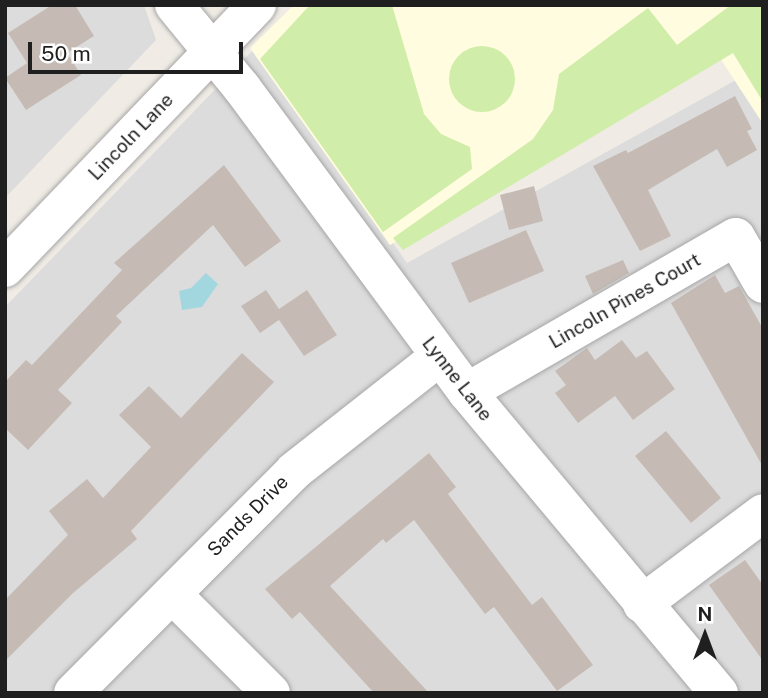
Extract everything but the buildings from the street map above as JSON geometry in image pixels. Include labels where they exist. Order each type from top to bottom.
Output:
[{"type":"street","name":"Lynne Lane","points":[[174,5],[242,88],[439,357],[642,604],[719,693]]},
{"type":"street","name":"Lincoln Lane","points":[[5,268],[257,5]]},
{"type":"street","name":"Lincoln Pines Court","points":[[467,392],[736,237],[763,284]]},
{"type":"street","name":"Sands Drive","points":[[73,693],[304,461],[439,357]]},
{"type":"street","points":[[642,604],[763,513]]},
{"type":"street","points":[[172,594],[271,693]]},
{"type":"shaded area","points":[[5,5],[144,5],[156,40],[5,198]]},
{"type":"shaded area","points":[[294,5],[763,5],[763,124],[720,58],[390,245],[250,48]]},
{"type":"shaded area","points":[[256,47],[407,263],[752,71],[763,88],[763,693],[5,693],[5,307]]},
{"type":"green space","points":[[310,5],[392,5],[424,114],[441,134],[470,147],[472,169],[383,232],[260,59]]},
{"type":"green space","points":[[731,5],[763,5],[763,102],[733,53],[403,250],[393,238],[533,139],[553,110],[559,74],[648,8],[677,45]]},
{"type":"green space","points":[[482,46],[495,49],[505,56],[512,66],[515,79],[512,92],[505,102],[495,109],[482,112],[469,109],[459,102],[452,92],[449,79],[452,66],[459,56],[469,49]]},
{"type":"water","points":[[206,273],[218,284],[202,307],[182,310],[179,291],[191,288]]}]
